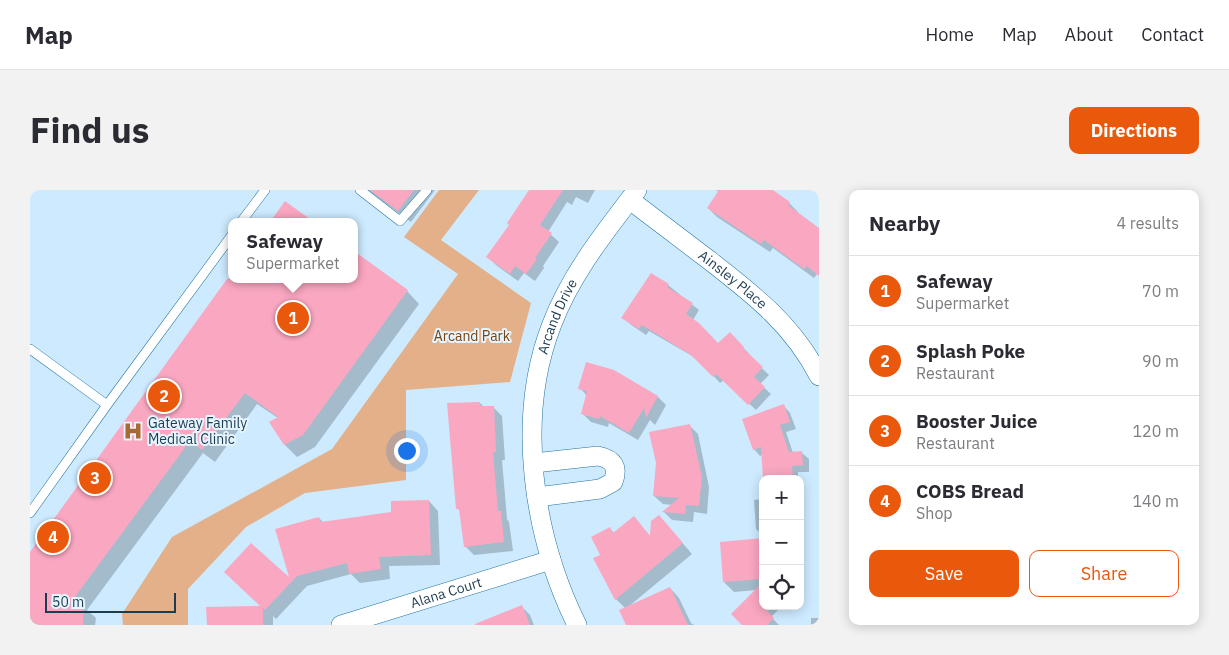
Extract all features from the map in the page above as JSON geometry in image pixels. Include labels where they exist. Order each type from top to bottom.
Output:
[{"type":"street","name":"Ainsley Place","points":[[633,195],[766,306],[792,334],[819,376]]},
{"type":"street","name":"Arcand Drive","points":[[577,625],[559,585],[543,535],[537,497],[532,427],[535,388],[540,361],[552,323],[575,277],[633,195]]},
{"type":"street","points":[[534,463],[598,456],[606,458],[616,470],[612,482],[600,489],[537,497]]},
{"type":"street","name":"Alana Court","points":[[341,625],[551,560]]},
{"type":"lane","points":[[244,218],[265,190]]},
{"type":"lane","points":[[360,190],[400,221],[427,190]]},
{"type":"lane","points":[[30,513],[228,240]]},
{"type":"lane","points":[[30,349],[107,405]]},
{"type":"green space","name":"Arcand Park","points":[[439,190],[479,190],[441,240],[531,303],[510,382],[406,390],[406,480],[305,493],[246,527],[188,589],[188,625],[123,625],[122,614],[172,537],[332,449],[458,274],[404,237]]},
{"type":"building","points":[[370,190],[414,190],[398,211]]},
{"type":"building","points":[[529,190],[563,190],[540,225],[552,233],[535,258],[537,259],[526,274],[515,266],[510,274],[486,257],[509,225],[507,223]]},
{"type":"building","points":[[719,190],[773,190],[790,202],[788,205],[819,228],[819,276],[807,266],[804,269],[764,240],[761,244],[707,208]]},
{"type":"building","points":[[285,201],[308,218],[273,218]]},
{"type":"building","points":[[358,254],[408,290],[303,435],[284,445],[269,422],[278,417],[245,393],[202,450],[190,441],[69,605],[84,604],[83,625],[30,625],[30,552],[227,279],[228,283],[358,283]]},
{"type":"building","points":[[651,273],[669,284],[667,287],[693,303],[686,314],[699,323],[718,343],[730,332],[743,348],[763,367],[754,377],[765,387],[748,405],[716,374],[713,377],[691,355],[642,325],[639,329],[621,318]]},
{"type":"building","points":[[586,362],[614,370],[658,396],[646,418],[644,408],[629,433],[600,416],[599,419],[581,414],[587,391],[578,389]]},
{"type":"building","points":[[480,402],[480,406],[494,406],[496,452],[493,452],[498,511],[501,511],[504,542],[464,547],[459,509],[456,509],[447,403]]},
{"type":"building","points":[[784,404],[790,422],[780,425],[789,452],[802,451],[803,465],[792,466],[793,475],[763,475],[761,447],[753,450],[742,419]]},
{"type":"building","points":[[690,424],[702,477],[699,506],[686,505],[685,514],[662,512],[679,498],[653,496],[656,463],[649,432]]},
{"type":"building","points":[[429,500],[431,555],[379,557],[381,569],[349,574],[347,563],[297,576],[265,610],[263,608],[263,625],[207,625],[206,607],[260,606],[224,572],[251,543],[289,577],[275,529],[319,517],[321,522],[391,512],[391,501]]},
{"type":"building","points":[[659,515],[683,543],[615,600],[593,558],[600,555],[591,537],[610,527],[613,533],[634,516],[650,536],[651,521]]},
{"type":"building","points":[[759,538],[759,579],[723,582],[720,542]]},
{"type":"building","points":[[759,586],[759,610],[767,610],[774,618],[767,625],[742,625],[731,614]]},
{"type":"building","points":[[670,587],[688,625],[626,625],[619,610]]},
{"type":"building","points":[[522,605],[530,625],[475,625],[475,624]]},
{"type":"place","name":"Safeway","points":[[293,318]]},
{"type":"place","name":"Splash Poke","points":[[164,396]]},
{"type":"place","name":"Gateway Family Medical Clinic","points":[[133,431]]},
{"type":"place","name":"Booster Juice","points":[[95,478]]},
{"type":"place","name":"COBS Bread","points":[[53,537]]}]
